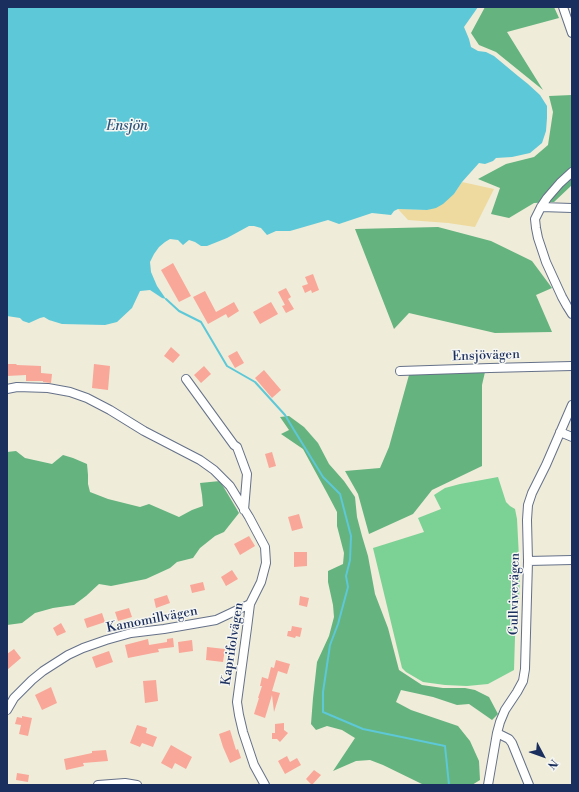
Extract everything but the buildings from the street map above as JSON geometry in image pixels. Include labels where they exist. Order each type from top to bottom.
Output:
[{"type":"street","points":[[563,7],[572,33]]},
{"type":"street","points":[[572,172],[547,198],[535,219],[538,238],[546,262],[572,314]]},
{"type":"street","points":[[541,207],[572,208]]},
{"type":"street","name":"Ensjövägen","points":[[400,371],[572,366]]},
{"type":"street","points":[[186,379],[237,447],[247,474],[244,510]]},
{"type":"street","name":"Kaprifolvägen","points":[[7,389],[17,387],[48,388],[70,392],[87,398],[144,431],[200,460],[214,470],[230,486],[265,547],[266,563],[261,582],[250,604],[237,702],[243,732],[254,765],[265,785]]},
{"type":"street","name":"Gullvivevägen","points":[[488,785],[500,722],[505,710],[523,681],[525,669],[528,505],[572,405]]},
{"type":"street","points":[[560,432],[572,437]]},
{"type":"street","points":[[528,561],[572,560]]},
{"type":"street","name":"Kamomillvägen","points":[[7,710],[14,698],[43,671],[68,655],[83,648],[131,633],[216,620],[250,604]]},
{"type":"street","points":[[497,733],[509,739],[512,743],[529,785]]},
{"type":"street","points":[[98,785],[124,783],[137,785]]},
{"type":"green space","points":[[485,7],[554,7],[559,18],[507,32],[543,90],[496,52],[479,45],[471,33]]},
{"type":"green space","points":[[572,95],[572,185],[554,202],[534,203],[509,218],[491,214],[500,188],[478,179],[506,164],[534,157],[548,145],[553,112],[549,96]]},
{"type":"green space","points":[[438,227],[491,241],[532,261],[552,288],[536,295],[552,332],[495,333],[409,313],[394,329],[355,229]]},
{"type":"green space","points":[[485,372],[482,385],[482,466],[432,490],[413,514],[369,534],[358,494],[345,471],[380,468],[389,447],[409,375]]},
{"type":"green space","points":[[289,416],[304,427],[318,443],[329,464],[344,481],[355,497],[357,517],[368,556],[375,594],[388,628],[399,670],[422,685],[475,690],[489,697],[498,714],[492,720],[469,704],[457,705],[433,697],[401,690],[396,702],[411,710],[458,726],[470,741],[479,761],[480,780],[472,785],[424,785],[370,760],[356,761],[333,771],[355,738],[342,730],[327,726],[316,730],[311,724],[317,662],[329,636],[334,617],[328,582],[328,571],[343,564],[344,553],[337,526],[337,512],[327,493],[303,449],[281,434],[289,430],[280,417]]},
{"type":"green space","points":[[16,451],[25,458],[52,464],[63,455],[73,458],[87,464],[90,492],[108,499],[140,507],[149,504],[179,517],[203,506],[200,483],[220,481],[239,513],[224,532],[215,536],[200,548],[193,558],[177,562],[170,568],[146,579],[111,586],[99,584],[74,605],[53,608],[35,613],[22,623],[7,625],[7,452]]},
{"type":"green space","points":[[498,477],[506,502],[515,509],[517,519],[520,577],[514,670],[488,684],[467,686],[423,682],[402,668],[373,548],[424,532],[418,518],[441,509],[434,495],[445,488]]},
{"type":"sand","points":[[462,182],[494,189],[475,227],[408,220],[398,209],[427,210],[454,194]]},
{"type":"water","name":"Ensjön","points":[[7,7],[478,7],[464,27],[471,47],[494,56],[540,95],[547,106],[546,131],[542,143],[530,153],[512,157],[496,158],[485,164],[479,163],[462,182],[454,194],[436,208],[427,210],[398,209],[391,215],[372,213],[339,224],[328,220],[290,231],[276,231],[267,235],[261,228],[249,226],[227,238],[207,246],[201,246],[189,240],[183,245],[178,240],[170,239],[159,247],[150,262],[151,272],[157,286],[166,299],[150,290],[140,291],[132,308],[117,322],[105,325],[62,324],[44,317],[29,323],[20,318],[7,316]]},
{"type":"waterway","points":[[166,299],[179,311],[201,322],[227,366],[255,382],[285,415],[323,477],[340,494],[351,536],[350,560],[346,576],[348,587],[338,624],[330,645],[323,692],[323,712],[363,729],[445,746],[449,785]]}]
